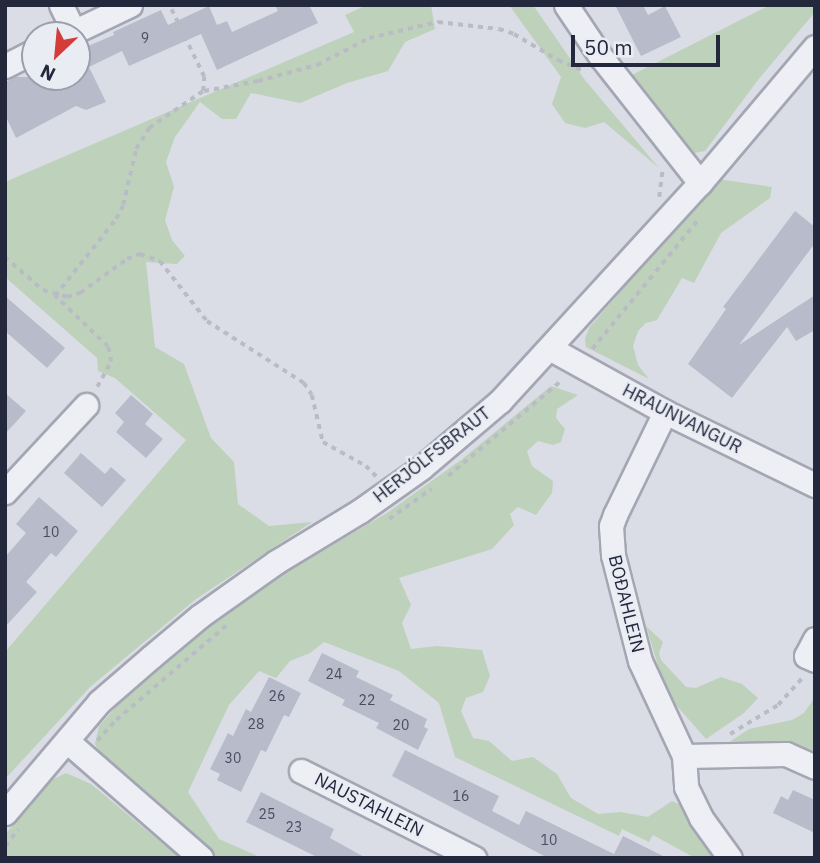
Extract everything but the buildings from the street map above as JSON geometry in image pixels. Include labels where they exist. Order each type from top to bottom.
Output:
[{"type":"street","points":[[91,24],[130,5]]},
{"type":"street","points":[[566,5],[601,57],[700,183]]},
{"type":"street","name":"HERJÓLFSBRAUT","points":[[13,820],[75,748],[99,702],[201,616],[275,562],[390,490],[470,429],[551,349],[700,183],[815,47]]},
{"type":"street","points":[[5,66],[21,58]]},
{"type":"street","name":"HRAUNVANGUR","points":[[551,349],[665,412],[815,485]]},
{"type":"street","points":[[5,492],[86,405]]},
{"type":"street","name":"BOÐAHLEIN","points":[[665,412],[615,515],[612,545],[640,661],[684,757],[687,787],[701,818],[730,858]]},
{"type":"street","points":[[812,665],[806,656],[815,639]]},
{"type":"street","points":[[75,748],[201,858]]},
{"type":"street","points":[[684,757],[786,754],[815,767]]},
{"type":"street","name":"NAUSTAHLEIN","points":[[301,771],[474,858]]},
{"type":"path","points":[[169,5],[204,77],[203,92]]},
{"type":"path","points":[[55,296],[116,219],[123,205],[136,149],[149,128],[203,92],[317,65],[369,38],[438,22],[499,29],[514,34],[558,60],[588,72]]},
{"type":"path","points":[[5,257],[43,290],[67,298],[80,293],[127,259],[140,254],[160,261],[207,321],[304,383],[312,395],[323,442],[366,466],[390,490]]},
{"type":"path","points":[[55,296],[108,347],[111,362],[86,405]]},
{"type":"path","points":[[378,526],[410,506],[578,366]]},
{"type":"path","points":[[75,748],[116,720],[231,622]]},
{"type":"path","points":[[707,756],[723,738],[778,705],[812,665]]},
{"type":"path","points":[[5,846],[13,820]]},
{"type":"green space","points":[[367,5],[431,5],[435,29],[405,42],[388,71],[347,83],[300,103],[251,93],[236,119],[222,119],[200,102],[175,137],[166,162],[174,187],[165,220],[172,240],[185,256],[177,264],[146,262],[155,347],[184,364],[211,438],[234,462],[238,504],[269,526],[312,522],[196,599],[90,687],[5,779],[5,652],[186,440],[115,378],[98,371],[97,358],[5,277],[5,182],[354,32],[345,15]]},
{"type":"green space","points":[[509,5],[533,5],[585,80],[659,168],[604,122],[585,128],[565,123],[552,104],[561,77]]},
{"type":"green space","points":[[770,5],[815,5],[815,12],[758,80],[705,151],[694,153],[687,148],[632,75]]},
{"type":"green space","points":[[718,179],[772,187],[770,198],[721,233],[694,283],[682,278],[657,320],[646,323],[638,331],[633,346],[638,365],[649,379],[586,347],[585,339],[589,328]]},
{"type":"green space","points":[[551,386],[578,395],[557,409],[556,418],[565,429],[561,442],[553,445],[538,441],[527,451],[532,466],[553,481],[552,493],[536,515],[518,507],[510,514],[514,525],[492,549],[399,578],[411,605],[402,623],[411,649],[437,646],[482,650],[490,676],[483,692],[466,698],[461,711],[473,738],[489,741],[512,761],[533,757],[557,774],[571,798],[598,814],[621,812],[648,817],[672,801],[681,805],[703,842],[717,858],[695,858],[653,835],[649,842],[622,829],[619,836],[455,757],[439,703],[399,671],[324,642],[310,653],[290,661],[276,678],[259,671],[229,705],[188,792],[219,839],[262,858],[218,858],[105,764],[95,744],[99,726],[140,680],[185,640],[280,576],[387,513],[461,460]]},
{"type":"green space","points":[[646,626],[663,642],[659,653],[661,660],[686,687],[696,688],[721,677],[742,684],[758,698],[744,713],[706,739],[667,695]]},
{"type":"green space","points":[[815,697],[815,751],[783,742],[733,746],[728,743],[749,729],[792,720],[804,713]]},
{"type":"green space","points":[[66,773],[91,784],[180,858],[5,858],[5,835],[47,782]]}]
